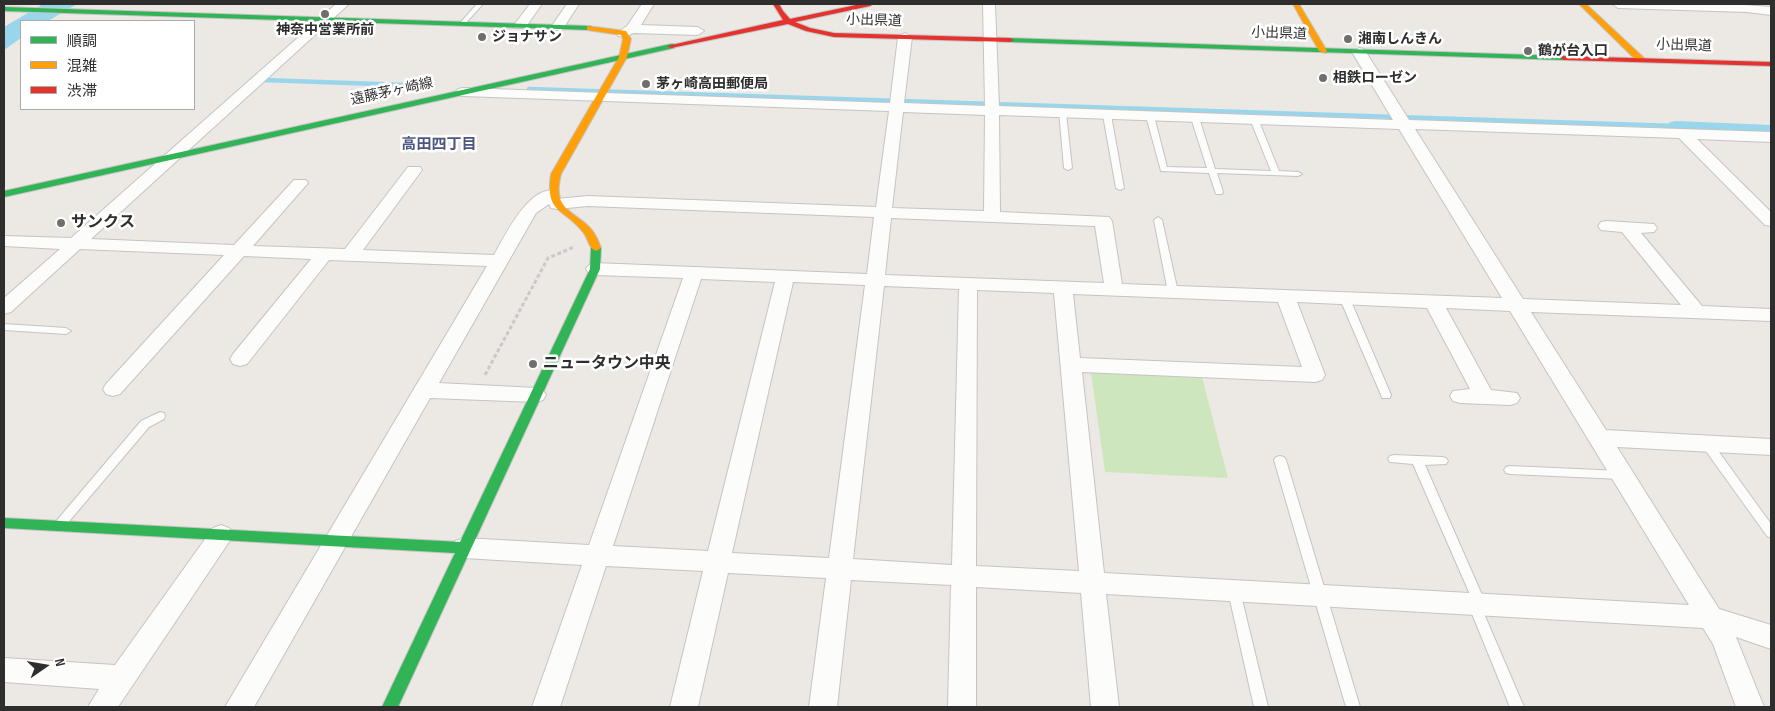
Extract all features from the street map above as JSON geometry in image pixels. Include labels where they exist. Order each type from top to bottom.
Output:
[{"type":"street","points":[[4,308],[344,4]]},
{"type":"street","points":[[520,26],[536,4]]},
{"type":"street","points":[[556,27],[573,4]]},
{"type":"street","points":[[390,707],[594,269],[596,256],[594,242],[554,199],[551,186],[600,95],[623,57],[628,31],[648,4]]},
{"type":"street","points":[[776,4],[777,9],[787,22]]},
{"type":"street","name":"遠藤茅ヶ崎線","points":[[4,194],[870,4]]},
{"type":"street","points":[[989,4],[992,107],[992,216]]},
{"type":"street","points":[[1296,4],[1323,51]]},
{"type":"street","points":[[1582,4],[1641,60]]},
{"type":"street","points":[[1618,4],[1747,8],[1771,11]]},
{"type":"street","points":[[4,9],[28,8],[70,11],[595,28],[628,31],[698,31]]},
{"type":"street","name":"小出県道","points":[[787,22],[819,33],[905,37],[1771,64]]},
{"type":"street","points":[[823,707],[905,37]]},
{"type":"street","points":[[1359,52],[1724,640],[1750,707]]},
{"type":"street","points":[[463,92],[992,107],[1062,114],[1254,120],[1402,121],[1771,137]]},
{"type":"street","points":[[1684,134],[1771,221]]},
{"type":"street","points":[[350,255],[414,170]]},
{"type":"street","points":[[113,389],[300,183]]},
{"type":"street","points":[[239,707],[529,210],[554,199],[1102,221],[1114,290]]},
{"type":"street","points":[[1607,226],[1648,228]]},
{"type":"street","points":[[1627,227],[1697,312]]},
{"type":"street","points":[[4,240],[499,261]]},
{"type":"street","points":[[240,358],[324,254]]},
{"type":"street","points":[[594,269],[1771,315]]},
{"type":"street","points":[[546,707],[694,273]]},
{"type":"street","points":[[684,707],[785,277]]},
{"type":"street","points":[[962,707],[968,284]]},
{"type":"street","points":[[1063,288],[1105,707]]},
{"type":"street","points":[[1071,365],[1315,375],[1286,297]]},
{"type":"street","points":[[1434,303],[1485,397]]},
{"type":"street","points":[[425,390],[536,395]]},
{"type":"street","points":[[1460,396],[1510,398]]},
{"type":"street","points":[[1598,438],[1771,447]]},
{"type":"street","points":[[4,523],[1710,617],[1771,637]]},
{"type":"street","points":[[102,707],[221,535]]},
{"type":"street","points":[[4,670],[123,678]]},
{"type":"lane","points":[[462,24],[480,4]]},
{"type":"lane","points":[[1062,114],[1068,168]]},
{"type":"lane","points":[[1107,115],[1120,188]]},
{"type":"lane","points":[[1150,116],[1164,169],[1298,174]]},
{"type":"lane","points":[[1195,118],[1219,192]]},
{"type":"lane","points":[[1254,120],[1276,173]]},
{"type":"lane","points":[[1158,220],[1173,292]]},
{"type":"lane","points":[[1345,299],[1386,395]]},
{"type":"lane","points":[[4,327],[66,330]]},
{"type":"lane","points":[[58,526],[145,424],[160,416]]},
{"type":"lane","points":[[1707,444],[1771,532]]},
{"type":"lane","points":[[1394,459],[1442,461]]},
{"type":"lane","points":[[1280,460],[1353,707]]},
{"type":"lane","points":[[1417,460],[1477,604],[1517,707]]},
{"type":"lane","points":[[1510,470],[1621,475]]},
{"type":"lane","points":[[1234,591],[1261,707]]},
{"type":"path","points":[[476,392],[548,258],[565,249],[594,242]]},
{"type":"green space","points":[[1091,373],[1202,377],[1228,478],[1105,472]]},
{"type":"water","points":[[43,4],[77,4],[50,20],[20,20],[20,39],[4,50],[4,27]]},
{"type":"waterway","points":[[263,80],[434,86]]},
{"type":"waterway","points":[[529,89],[1676,126]]},
{"type":"waterway","points":[[1676,126],[1771,130]]},
{"type":"traffic: fast","points":[[4,9],[590,28]]},
{"type":"traffic: fast","points":[[1010,40],[1564,58]]},
{"type":"traffic: fast","points":[[4,194],[671,46]]},
{"type":"traffic: fast","points":[[390,707],[595,269],[596,248]]},
{"type":"traffic: fast","points":[[4,523],[464,548]]},
{"type":"traffic: slow","points":[[1296,4],[1323,51]]},
{"type":"traffic: slow","points":[[1582,4],[1641,60]]},
{"type":"traffic: slow","points":[[590,28],[623,33],[627,39],[623,57],[556,174],[554,189],[556,200],[561,208],[585,227],[596,248]]},
{"type":"traffic: jam","points":[[776,4],[785,18],[792,23],[808,30],[834,35],[1010,40]]},
{"type":"traffic: jam","points":[[671,46],[870,4]]},
{"type":"traffic: jam","points":[[1564,58],[1771,64]]},
{"type":"place","name":"神奈中営業所前","points":[[325,14]]},
{"type":"place","name":"ジョナサン","points":[[482,37]]},
{"type":"place","name":"湘南しんきん","points":[[1348,39]]},
{"type":"place","name":"鶴が台入口","points":[[1528,51]]},
{"type":"place","name":"相鉄ローゼン","points":[[1323,78]]},
{"type":"place","name":"茅ヶ崎高田郵便局","points":[[646,84]]},
{"type":"place","name":"サンクス","points":[[61,223]]},
{"type":"place","name":"ニュータウン中央","points":[[533,364]]},
{"type":"district","name":"高田四丁目","points":[[439,145]]}]
